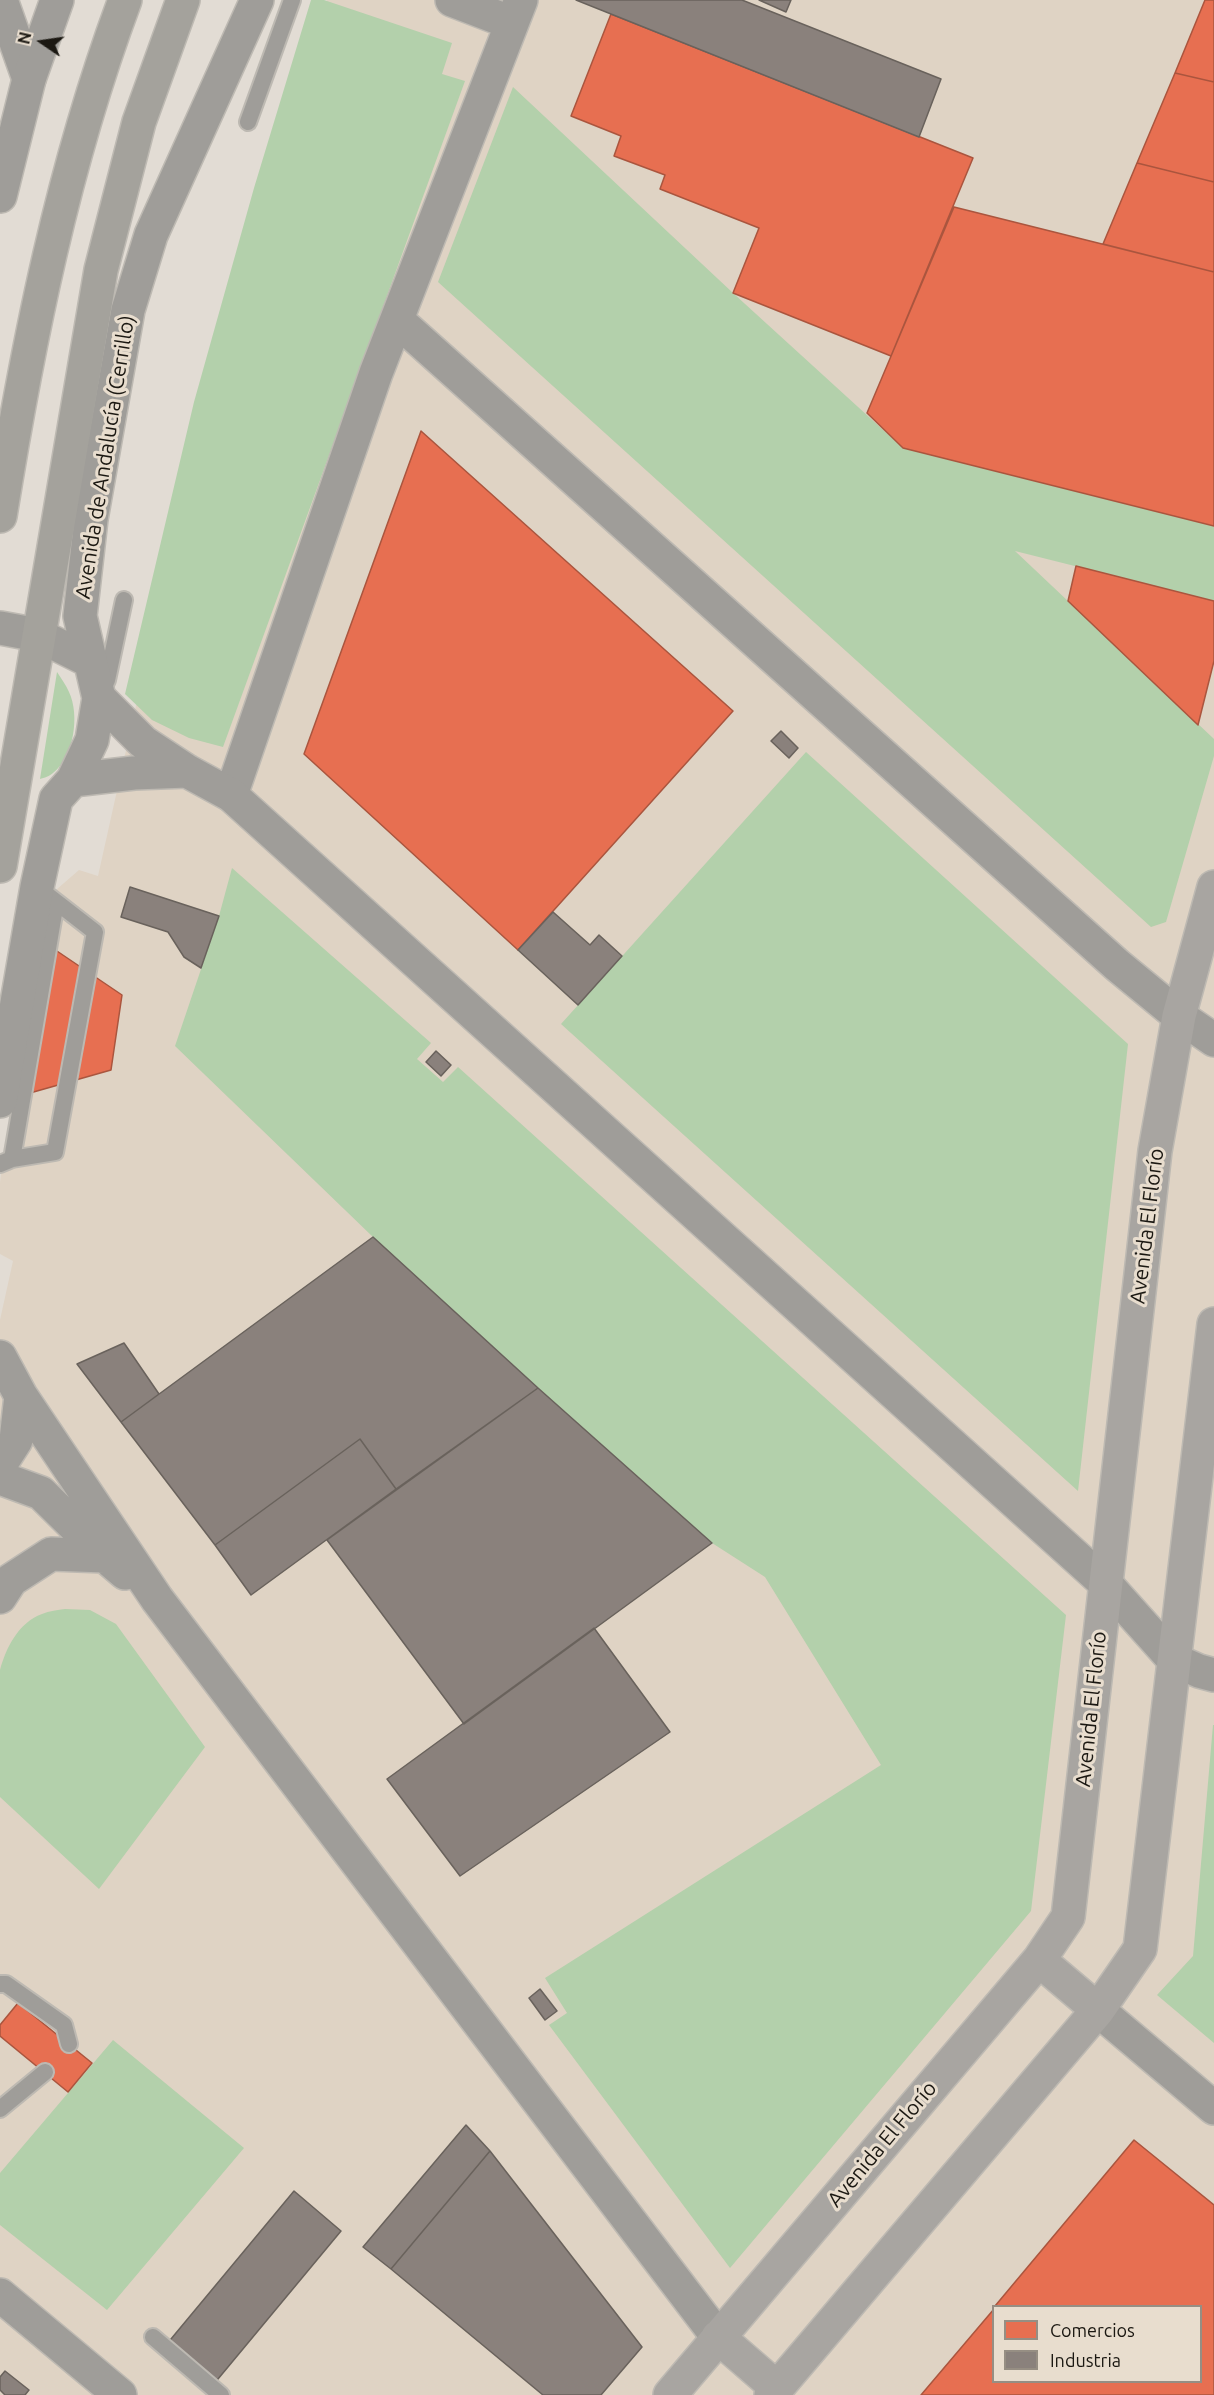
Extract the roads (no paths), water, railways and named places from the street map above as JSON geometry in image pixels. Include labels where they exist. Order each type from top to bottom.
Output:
[{"type":"highway","points":[[0,516],[21,385],[56,228],[88,113],[125,0]]},
{"type":"highway","name":"Avenida de Andalucía (Cerrillo)","points":[[0,866],[5,804],[79,408],[101,270],[139,122],[183,0]]},
{"type":"main road","name":"Avenida El Florío","points":[[670,2395],[1039,1960],[1068,1917],[1155,1151],[1179,1016],[1214,887]]},
{"type":"main road","points":[[718,2337],[774,2391],[1098,2010],[1140,1949],[1214,1324]]},
{"type":"main road","points":[[1039,1960],[1098,2010]]},
{"type":"street","points":[[1,0],[29,79]]},
{"type":"street","points":[[0,196],[9,134],[57,0]]},
{"type":"street","name":"Avenida de Andalucía (Cerrillo)","points":[[0,1101],[47,895],[65,789],[92,740],[99,698],[80,616],[96,492],[128,310],[151,235],[257,0]]},
{"type":"street","points":[[231,795],[372,384],[517,12],[452,0]]},
{"type":"street","points":[[397,320],[1117,966],[1179,1016],[1214,1040]]},
{"type":"street","points":[[79,408],[96,492]]},
{"type":"street","points":[[0,628],[38,636],[90,661]]},
{"type":"street","points":[[99,698],[143,742],[186,771],[231,795],[1105,1583],[1174,1660],[1214,1675]]},
{"type":"street","points":[[5,804],[134,772],[186,771]]},
{"type":"street","points":[[0,1357],[21,1396],[157,1599],[718,2337]]},
{"type":"street","points":[[0,1465],[16,1440],[21,1396]]},
{"type":"street","points":[[0,1478],[41,1493],[105,1556],[157,1599]]},
{"type":"street","points":[[0,1597],[11,1580],[51,1554],[105,1556]]},
{"type":"street","points":[[1098,2010],[1214,2108]]},
{"type":"street","points":[[0,2295],[120,2395]]},
{"type":"lane","points":[[248,122],[292,0]]},
{"type":"lane","points":[[99,698],[107,680],[124,600]]},
{"type":"lane","points":[[47,895],[95,932],[55,1152],[6,1162],[47,895]]},
{"type":"lane","points":[[0,1984],[6,1984],[64,2025],[69,2044]]},
{"type":"lane","points":[[0,2109],[45,2072]]},
{"type":"lane","points":[[153,2337],[213,2392]]}]
